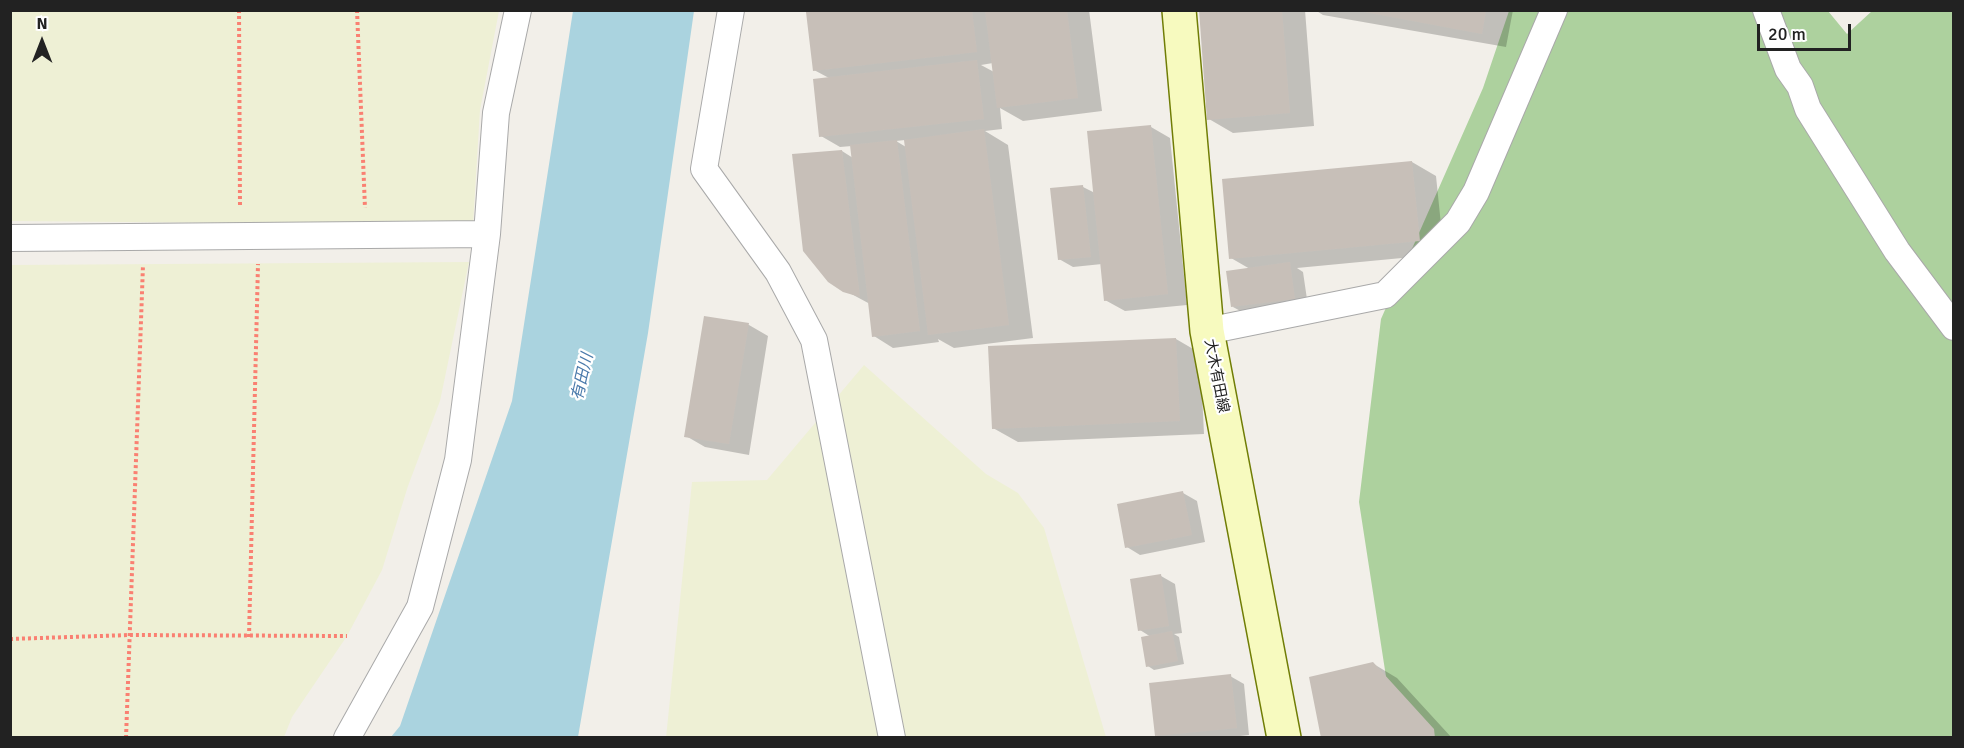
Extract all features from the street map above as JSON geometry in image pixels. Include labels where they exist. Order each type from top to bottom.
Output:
[{"type":"main road","name":"大木有田線","points":[[1179,10],[1207,331],[1284,738]]},
{"type":"street","points":[[347,738],[420,607],[458,460],[487,234],[496,112],[518,10]]},
{"type":"street","points":[[731,10],[704,169],[778,272],[814,340],[892,738]]},
{"type":"street","points":[[1207,331],[1384,295],[1458,222],[1476,192],[1554,10]]},
{"type":"street","points":[[1766,10],[1788,69],[1800,86],[1808,109],[1897,251],[1953,327]]},
{"type":"street","points":[[10,238],[487,234]]},
{"type":"path","points":[[239,10],[240,211]]},
{"type":"path","points":[[357,10],[365,212]]},
{"type":"path","points":[[249,637],[258,264]]},
{"type":"path","points":[[126,738],[143,265]]},
{"type":"path","points":[[10,639],[130,635],[347,636]]},
{"type":"green space","points":[[11,11],[499,11],[480,110],[473,225],[11,221]]},
{"type":"green space","points":[[1509,11],[1828,11],[1847,34],[1872,11],[1953,11],[1953,737],[1411,737],[1393,722],[1359,502],[1381,319],[1483,88]]},
{"type":"green space","points":[[469,262],[440,401],[408,486],[382,570],[347,636],[292,717],[284,737],[11,737],[11,265]]},
{"type":"green space","points":[[864,365],[986,474],[1018,493],[1044,528],[1106,737],[666,738],[692,482],[767,480]]},
{"type":"water","name":"有田川","points":[[573,11],[694,11],[648,333],[578,737],[391,737],[400,726],[512,401]]},
{"type":"building","points":[[821,10],[972,10],[977,52],[813,71],[806,12]]},
{"type":"building","points":[[985,10],[1067,10],[1078,98],[997,108]]},
{"type":"building","points":[[1199,10],[1282,10],[1290,113],[1207,120]]},
{"type":"building","points":[[1354,10],[1486,10],[1482,34]]},
{"type":"building","points":[[977,60],[984,119],[819,137],[813,79]]},
{"type":"building","points":[[1151,125],[1168,294],[1104,301],[1087,131]]},
{"type":"building","points":[[984,129],[1009,325],[928,335],[904,140]]},
{"type":"building","points":[[897,140],[920,331],[872,337],[850,145]]},
{"type":"building","points":[[842,150],[860,297],[843,292],[828,282],[803,251],[792,154]]},
{"type":"building","points":[[1412,161],[1420,241],[1229,259],[1222,179]]},
{"type":"building","points":[[1083,185],[1091,257],[1058,260],[1050,188]]},
{"type":"building","points":[[1290,262],[1295,299],[1231,307],[1226,271]]},
{"type":"building","points":[[704,316],[749,323],[729,444],[684,437]]},
{"type":"building","points":[[1176,338],[1180,421],[992,429],[988,346]]},
{"type":"building","points":[[1183,491],[1192,535],[1125,548],[1117,504]]},
{"type":"building","points":[[1161,574],[1169,626],[1138,631],[1130,579]]},
{"type":"building","points":[[1172,631],[1178,661],[1146,667],[1141,637]]},
{"type":"building","points":[[1373,662],[1434,729],[1435,738],[1321,738],[1309,677]]},
{"type":"building","points":[[1231,674],[1237,728],[1155,736],[1149,683]]}]
